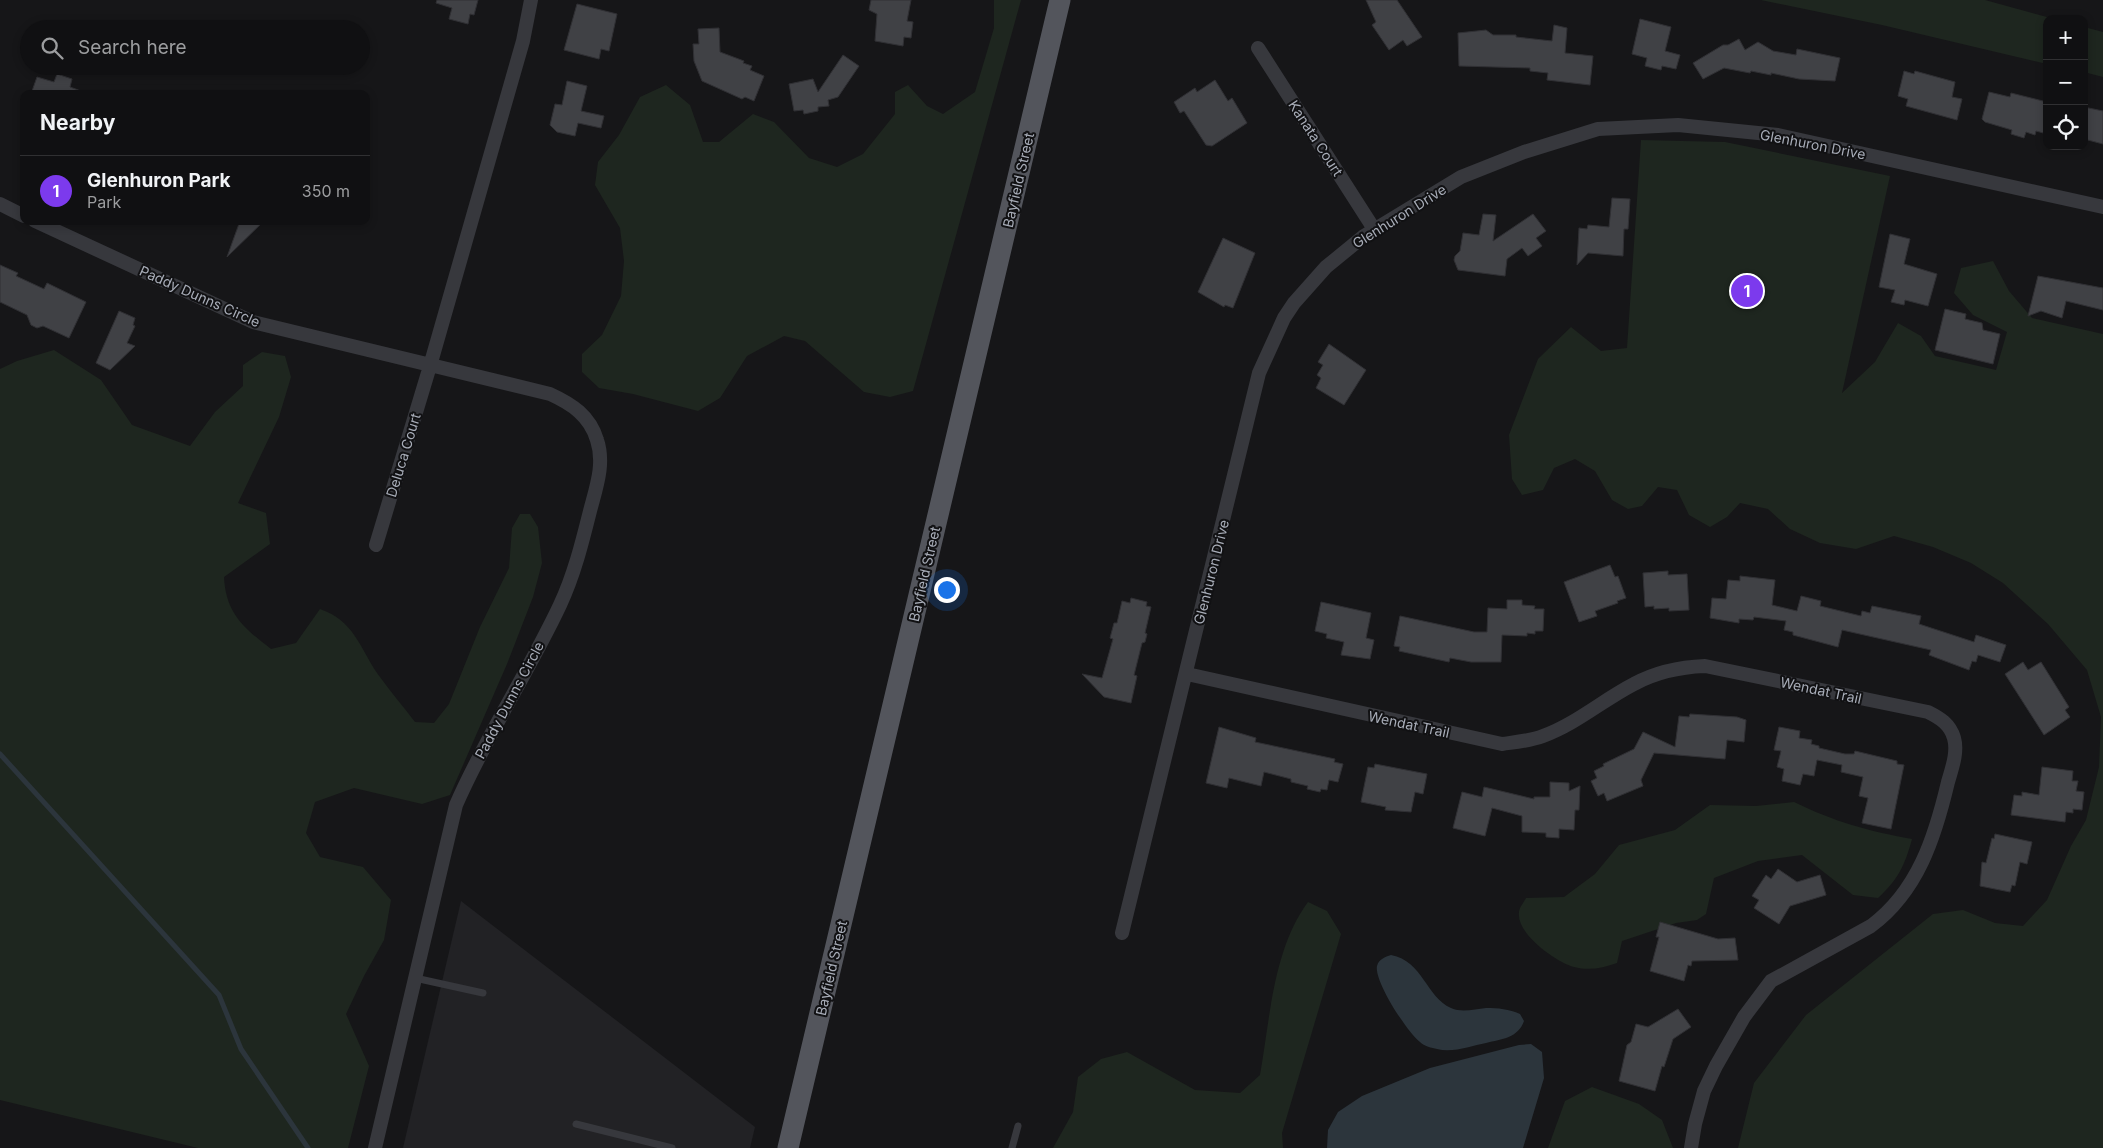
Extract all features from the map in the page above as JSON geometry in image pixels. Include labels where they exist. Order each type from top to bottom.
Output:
[{"type":"main road","name":"Bayfield Street","points":[[788,1148],[1060,0]]},
{"type":"street","points":[[430,366],[523,41],[532,0]]},
{"type":"street","name":"Kanata Court","points":[[1258,48],[1374,229]]},
{"type":"street","name":"Glenhuron Drive","points":[[1122,933],[1259,373],[1284,318],[1310,284],[1344,251],[1374,229],[1461,177],[1524,152],[1598,129],[1678,125],[1778,135],[2103,207]]},
{"type":"street","points":[[0,204],[20,214]]},
{"type":"street","name":"Paddy Dunns Circle","points":[[43,225],[253,322],[550,394],[570,403],[586,419],[593,429],[597,440],[600,464],[576,566],[560,606],[472,770],[456,804],[375,1148]]},
{"type":"street","name":"Deluca Court","points":[[376,545],[430,366]]},
{"type":"street","name":"Wendat Trail","points":[[1186,674],[1502,744],[1528,741],[1560,729],[1635,683],[1656,674],[1705,666],[1928,712],[1945,722],[1953,733],[1956,749],[1937,828],[1924,860],[1905,893],[1884,917],[1871,926],[1770,981],[1744,1017],[1716,1066],[1697,1116],[1691,1148]]},
{"type":"lane","points":[[415,978],[483,993]]},
{"type":"lane","points":[[576,1124],[672,1148]]},
{"type":"lane","points":[[1012,1148],[1018,1126]]},
{"type":"shaded area","points":[[994,0],[1021,0],[913,391],[890,397],[864,392],[805,341],[784,336],[747,356],[720,398],[698,411],[633,394],[599,388],[582,372],[582,354],[602,335],[621,296],[624,261],[620,228],[595,185],[598,162],[619,135],[640,97],[666,85],[690,105],[703,142],[719,142],[753,114],[774,122],[809,158],[837,167],[863,154],[895,114],[895,92],[908,85],[927,106],[943,114],[975,92],[994,28]]},
{"type":"shaded area","points":[[1761,0],[1985,0],[2043,16],[2043,63],[1882,25]]},
{"type":"shaded area","points":[[2088,28],[2103,32],[2103,77],[2088,73]]},
{"type":"shaded area","points":[[1641,140],[1725,142],[1890,176],[1842,393],[1875,362],[1898,323],[1921,336],[1935,356],[1996,370],[2007,332],[1973,315],[1954,293],[1961,268],[1993,261],[2009,291],[2032,318],[2103,334],[2103,1148],[1738,1148],[1754,1083],[1806,1015],[1933,914],[1963,910],[1995,923],[2023,926],[2047,900],[2071,846],[2086,820],[2099,767],[2101,717],[2087,670],[2048,624],[2003,583],[1971,563],[1933,547],[1894,536],[1856,549],[1820,543],[1790,529],[1768,509],[1740,503],[1727,517],[1710,527],[1689,515],[1677,490],[1658,487],[1642,506],[1628,509],[1612,500],[1595,471],[1575,459],[1554,468],[1543,490],[1522,495],[1512,479],[1509,435],[1538,359],[1571,327],[1601,351],[1627,348]]},
{"type":"shaded area","points":[[54,350],[101,380],[132,425],[190,446],[215,412],[243,386],[243,365],[262,352],[285,356],[291,377],[279,417],[238,503],[266,513],[270,544],[224,577],[228,601],[245,627],[271,649],[296,643],[320,609],[341,620],[354,635],[377,673],[415,722],[434,723],[449,704],[480,627],[509,568],[512,528],[520,514],[530,514],[538,527],[542,563],[533,597],[507,664],[450,795],[422,804],[354,788],[315,802],[306,833],[320,857],[363,867],[391,900],[384,940],[346,1014],[369,1066],[348,1148],[198,1148],[0,1100],[0,369],[17,361]]},
{"type":"shaded area","points":[[1794,802],[1852,825],[1912,839],[1907,857],[1891,885],[1878,898],[1853,895],[1802,855],[1758,861],[1714,878],[1706,914],[1697,920],[1676,923],[1622,941],[1617,963],[1601,968],[1580,968],[1566,964],[1539,946],[1524,929],[1520,920],[1519,910],[1526,898],[1564,897],[1595,874],[1619,845],[1675,830],[1710,805],[1756,806]]},
{"type":"shaded area","points":[[461,901],[755,1127],[750,1148],[403,1148]]},
{"type":"shaded area","points":[[1308,902],[1327,911],[1341,934],[1282,1133],[1283,1148],[1053,1148],[1073,1112],[1078,1077],[1101,1059],[1127,1052],[1195,1090],[1240,1093],[1260,1075],[1270,1008],[1280,963],[1296,921]]},
{"type":"shaded area","points":[[1391,955],[1410,964],[1436,996],[1451,1008],[1464,1010],[1495,1008],[1512,1011],[1520,1014],[1524,1021],[1521,1027],[1509,1037],[1462,1049],[1443,1050],[1424,1045],[1407,1028],[1392,1006],[1377,973],[1377,966],[1381,960]]},
{"type":"shaded area","points":[[1531,1044],[1542,1052],[1544,1078],[1523,1148],[1327,1148],[1328,1130],[1338,1112],[1362,1096],[1430,1068],[1519,1045]]},
{"type":"shaded area","points":[[1592,1087],[1639,1104],[1662,1120],[1673,1148],[1548,1148],[1565,1101]]},
{"type":"building","points":[[437,0],[478,0],[474,15],[470,14],[468,24],[449,19],[452,8],[436,3]]},
{"type":"building","points":[[871,0],[911,0],[907,21],[913,22],[911,38],[904,37],[903,46],[875,41],[877,14],[869,10]]},
{"type":"building","points":[[1366,0],[1397,0],[1422,37],[1407,46],[1403,40],[1389,50],[1372,25],[1376,22]]},
{"type":"building","points":[[577,4],[617,14],[609,51],[601,49],[599,59],[564,50]]},
{"type":"building","points":[[1640,19],[1671,27],[1665,51],[1680,55],[1676,69],[1662,66],[1661,70],[1645,66],[1647,58],[1632,54]]},
{"type":"building","points":[[1554,25],[1567,28],[1565,53],[1593,56],[1590,85],[1547,80],[1548,73],[1530,71],[1530,68],[1459,66],[1458,33],[1486,30],[1493,35],[1516,35],[1516,37],[1552,41]]},
{"type":"building","points":[[719,28],[720,52],[744,61],[743,63],[752,66],[750,70],[764,76],[754,101],[745,97],[742,99],[702,81],[694,61],[693,44],[699,44],[698,29]]},
{"type":"building","points":[[1739,39],[1745,50],[1758,42],[1773,51],[1796,55],[1797,49],[1840,58],[1835,81],[1799,79],[1771,73],[1771,75],[1751,71],[1750,73],[1724,68],[1703,79],[1693,63],[1723,45],[1728,45]]},
{"type":"building","points":[[843,55],[859,66],[838,97],[828,100],[829,106],[818,107],[818,111],[804,114],[803,110],[794,111],[789,84],[813,79],[818,92]]},
{"type":"building","points":[[1904,71],[1914,74],[1915,71],[1955,82],[1952,97],[1962,99],[1957,120],[1906,106],[1908,99],[1898,96]]},
{"type":"building","points":[[57,75],[60,75],[72,79],[70,87],[78,90],[32,90],[37,77],[54,82]]},
{"type":"building","points":[[1215,80],[1228,101],[1232,98],[1247,123],[1212,146],[1206,145],[1184,111],[1180,113],[1174,102],[1195,88],[1197,92]]},
{"type":"building","points":[[567,81],[587,86],[581,111],[604,116],[601,128],[578,123],[575,136],[557,132],[550,125],[555,104],[562,105]]},
{"type":"building","points":[[1989,92],[2010,97],[2011,93],[2043,101],[2043,133],[2036,131],[2035,135],[2026,132],[2024,138],[2011,134],[2012,130],[1985,122],[1982,119]]},
{"type":"building","points":[[2088,108],[2103,111],[2103,144],[2088,140]]},
{"type":"building","points":[[1612,198],[1630,199],[1628,229],[1624,229],[1623,256],[1588,253],[1577,265],[1579,228],[1587,229],[1588,225],[1609,227]]},
{"type":"building","points":[[1483,214],[1496,215],[1493,241],[1533,214],[1546,231],[1536,238],[1542,246],[1528,256],[1522,248],[1507,259],[1505,276],[1458,270],[1454,260],[1460,251],[1463,233],[1479,235]]},
{"type":"building","points":[[239,225],[260,225],[227,257]]},
{"type":"building","points":[[1890,234],[1910,239],[1904,264],[1937,274],[1928,306],[1905,300],[1904,305],[1891,302],[1895,290],[1879,287]]},
{"type":"building","points":[[1223,238],[1255,253],[1233,308],[1225,305],[1224,307],[1198,292]]},
{"type":"building","points":[[0,265],[18,273],[16,276],[44,289],[47,283],[86,302],[69,338],[43,326],[37,328],[31,325],[27,315],[0,302]]},
{"type":"building","points":[[2038,276],[2103,288],[2103,310],[2066,301],[2062,318],[2041,311],[2028,316]]},
{"type":"building","points":[[1945,309],[1966,314],[1965,319],[1982,323],[1983,330],[2000,334],[1993,364],[1935,350]]},
{"type":"building","points":[[119,311],[135,318],[133,325],[135,326],[127,343],[135,346],[110,370],[96,363]]},
{"type":"building","points":[[1329,344],[1366,370],[1344,405],[1316,388],[1321,378],[1317,375],[1323,365],[1318,362]]},
{"type":"building","points":[[1610,565],[1615,577],[1618,576],[1626,598],[1617,601],[1618,603],[1595,611],[1597,616],[1579,622],[1564,582]]},
{"type":"building","points":[[1668,571],[1668,575],[1687,574],[1689,610],[1669,611],[1669,608],[1654,609],[1654,606],[1645,607],[1643,573]]},
{"type":"building","points":[[1740,576],[1775,580],[1772,605],[1797,611],[1801,596],[1821,601],[1820,606],[1861,616],[1862,611],[1870,613],[1872,606],[1921,616],[1919,624],[1974,642],[1976,635],[2006,645],[2000,662],[1978,655],[1976,662],[1972,661],[1969,670],[1929,655],[1931,650],[1842,630],[1838,647],[1793,635],[1793,632],[1784,630],[1786,621],[1754,617],[1753,620],[1739,619],[1739,623],[1710,618],[1712,598],[1726,599],[1728,580],[1740,581]]},
{"type":"building","points":[[1131,598],[1147,602],[1146,606],[1151,607],[1145,633],[1147,634],[1145,642],[1142,643],[1134,675],[1137,676],[1131,703],[1104,697],[1082,674],[1102,678],[1113,639],[1110,638],[1114,623],[1117,623],[1122,601],[1130,603]]},
{"type":"building","points":[[1507,600],[1522,600],[1522,605],[1535,606],[1534,609],[1544,609],[1543,631],[1535,631],[1535,634],[1527,633],[1527,636],[1502,635],[1501,662],[1471,662],[1450,658],[1449,662],[1399,651],[1400,647],[1394,646],[1400,616],[1474,632],[1487,632],[1488,608],[1507,609]]},
{"type":"building","points":[[1321,602],[1371,613],[1366,638],[1374,640],[1370,659],[1341,655],[1344,642],[1326,638],[1327,634],[1315,631]]},
{"type":"building","points":[[2023,662],[2028,670],[2041,662],[2069,707],[2065,710],[2070,717],[2044,735],[2005,674]]},
{"type":"building","points":[[1690,714],[1737,717],[1746,720],[1744,742],[1727,740],[1725,759],[1654,753],[1641,780],[1643,786],[1607,801],[1604,793],[1598,796],[1591,781],[1597,778],[1594,771],[1604,766],[1603,764],[1634,749],[1643,732],[1675,747],[1679,716],[1689,717]]},
{"type":"building","points":[[1219,727],[1256,738],[1255,742],[1335,759],[1334,762],[1343,764],[1338,782],[1329,780],[1327,790],[1321,789],[1320,792],[1307,789],[1308,786],[1291,782],[1291,779],[1264,772],[1261,786],[1229,778],[1227,788],[1206,783]]},
{"type":"building","points":[[1779,727],[1800,731],[1799,738],[1812,740],[1811,744],[1819,746],[1819,748],[1845,754],[1854,754],[1855,751],[1897,761],[1897,764],[1904,765],[1891,829],[1862,823],[1868,798],[1859,796],[1863,777],[1841,772],[1842,765],[1817,760],[1814,776],[1803,774],[1800,785],[1782,781],[1784,769],[1777,767],[1781,751],[1774,750]]},
{"type":"building","points":[[1375,764],[1427,774],[1423,794],[1415,792],[1411,812],[1385,810],[1386,807],[1361,802],[1368,767],[1374,768]]},
{"type":"building","points":[[2042,767],[2073,771],[2072,781],[2078,781],[2076,791],[2084,792],[2082,810],[2073,809],[2073,813],[2066,812],[2065,822],[2011,815],[2014,795],[2022,796],[2022,792],[2039,795]]},
{"type":"building","points":[[1550,782],[1569,783],[1569,791],[1580,786],[1579,810],[1575,810],[1574,830],[1559,829],[1559,838],[1546,837],[1546,833],[1522,832],[1522,816],[1492,808],[1485,836],[1453,828],[1462,792],[1482,797],[1484,787],[1534,799],[1534,797],[1550,797]]},
{"type":"building","points":[[1995,834],[2032,842],[2027,864],[2020,862],[2015,886],[2012,885],[2010,892],[1980,886],[1982,862],[1986,863],[1992,838],[1994,839]]},
{"type":"building","points":[[1778,869],[1797,882],[1820,875],[1826,895],[1790,906],[1779,924],[1754,908],[1759,900],[1752,896],[1766,875],[1771,879]]},
{"type":"building","points":[[1660,922],[1718,939],[1735,938],[1738,960],[1692,961],[1691,966],[1688,965],[1684,981],[1650,971],[1659,937],[1656,937]]},
{"type":"building","points":[[1678,1009],[1691,1027],[1673,1039],[1664,1067],[1662,1066],[1655,1091],[1619,1081],[1627,1045],[1631,1042],[1636,1024],[1648,1027]]},
{"type":"waterway","points":[[0,754],[219,995],[241,1049],[308,1148]]},
{"type":"place","name":"Glenhuron Park","points":[[1747,291]]}]
